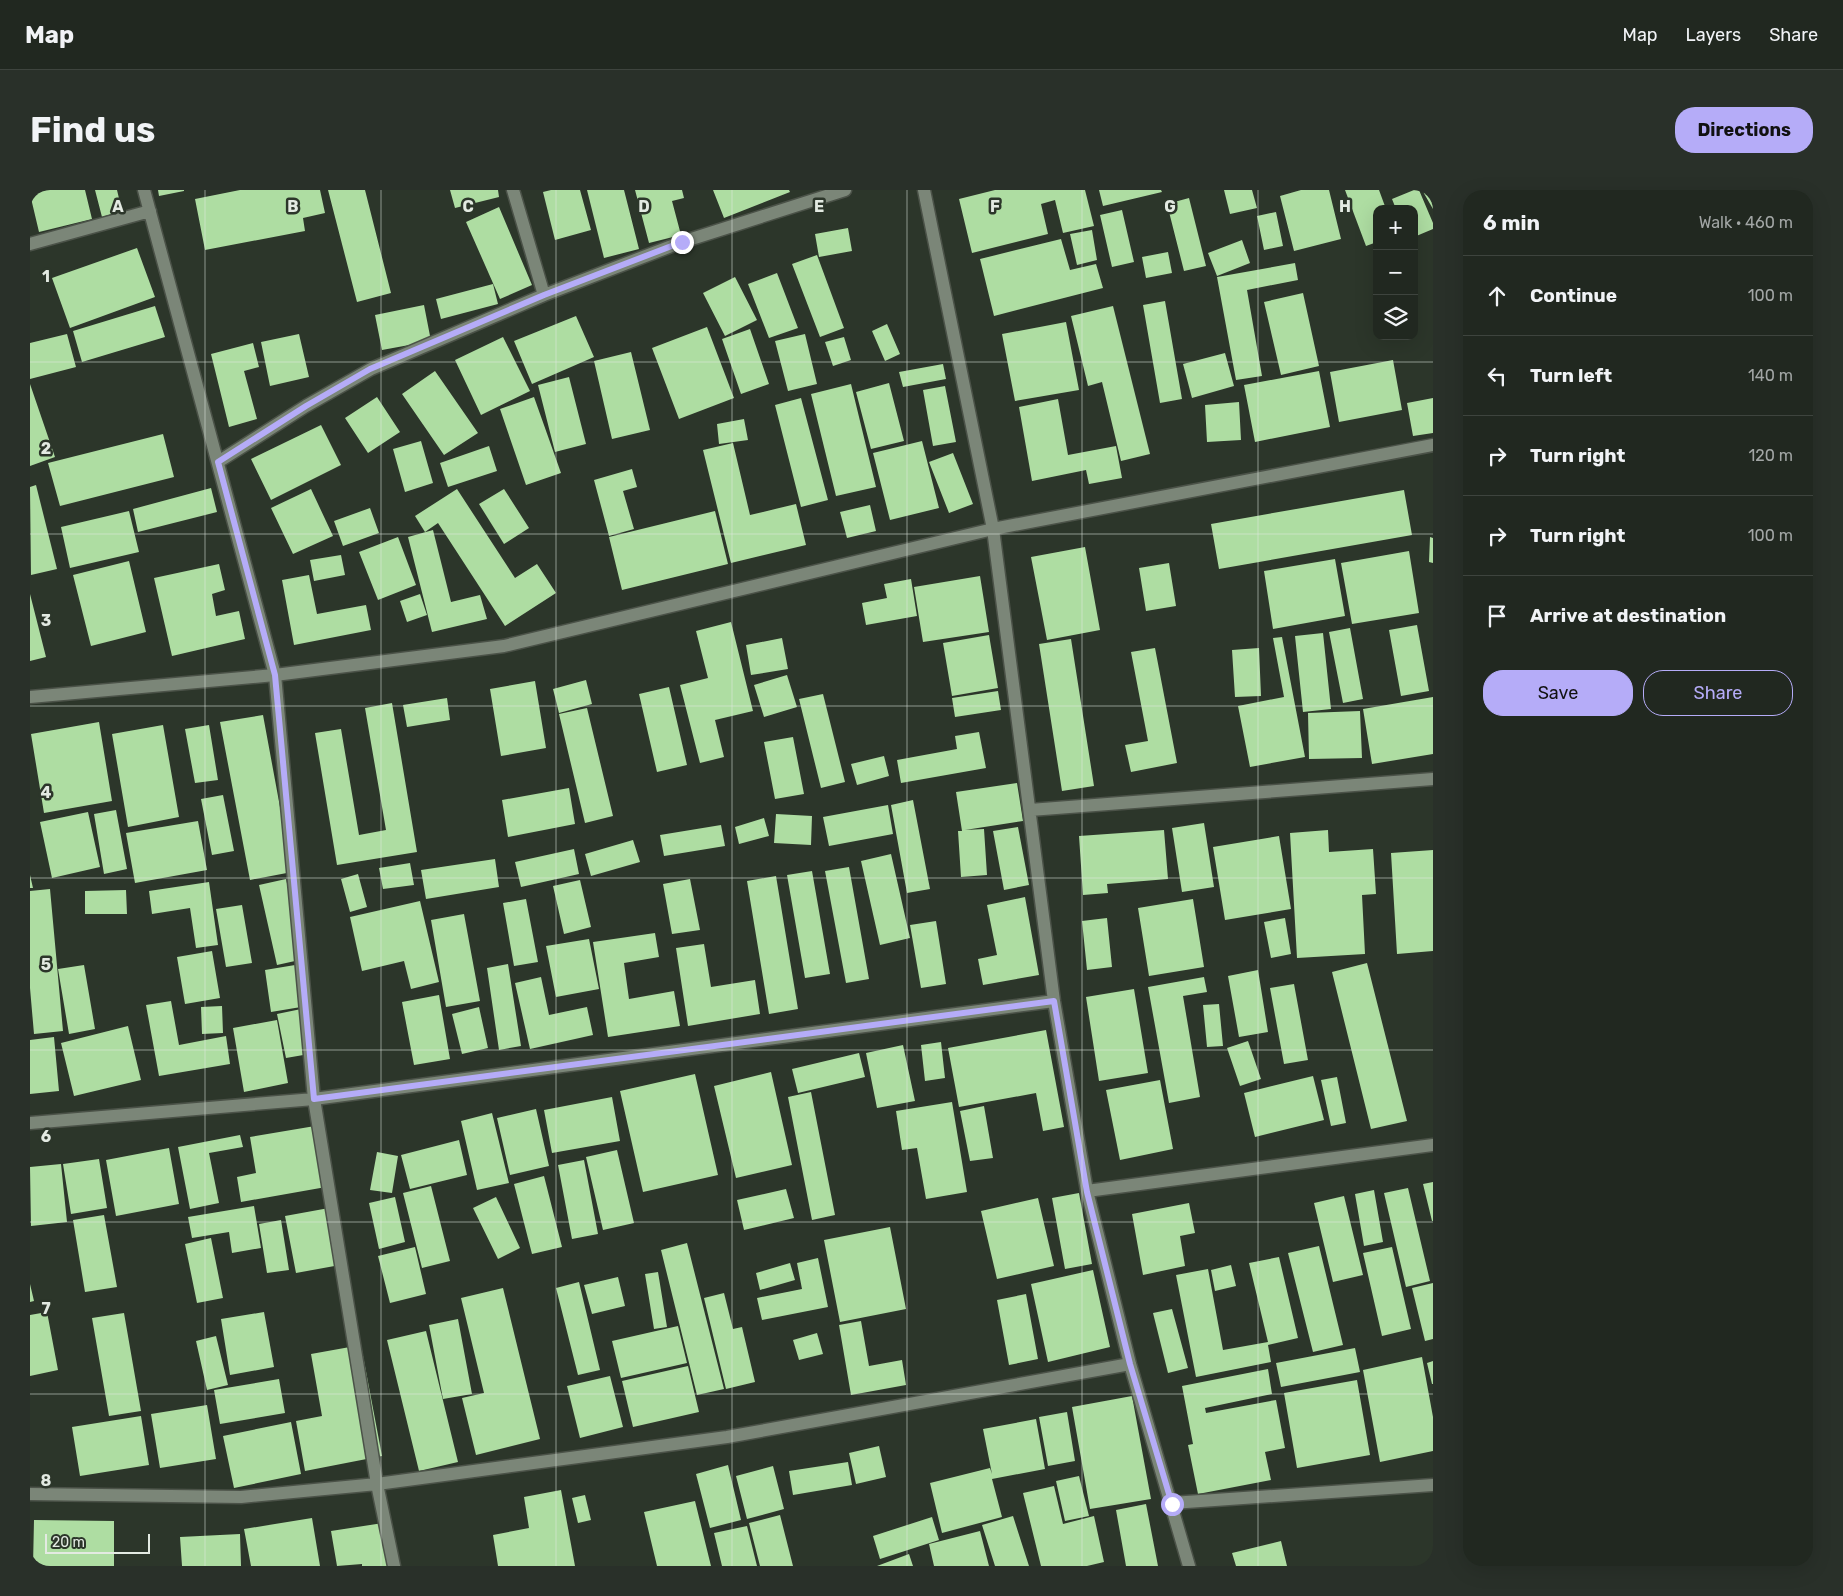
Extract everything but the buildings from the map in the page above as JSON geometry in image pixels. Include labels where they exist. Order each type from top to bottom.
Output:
[{"type":"street","points":[[144,190],[275,675],[314,1099],[377,1484],[394,1566]]},
{"type":"street","points":[[512,190],[544,295]]},
{"type":"street","points":[[218,462],[306,406],[370,369],[544,295],[682,242],[845,190]]},
{"type":"street","points":[[924,190],[993,529],[1054,1001],[1087,1192],[1130,1364],[1189,1566]]},
{"type":"street","points":[[30,244],[150,211]]},
{"type":"street","points":[[30,698],[275,675],[504,646],[993,529],[1433,445]]},
{"type":"street","points":[[1030,810],[1433,779]]},
{"type":"street","points":[[30,1123],[314,1099],[1054,1001]]},
{"type":"street","points":[[1087,1192],[1433,1145]]},
{"type":"street","points":[[30,1494],[241,1497],[377,1484],[727,1437],[1130,1364]]},
{"type":"street","points":[[1172,1504],[1433,1485]]},
{"type":"route","points":[[682,242],[544,295],[370,369],[306,406],[218,462],[275,675],[314,1099],[1054,1001],[1087,1192],[1130,1364],[1172,1504]]}]
